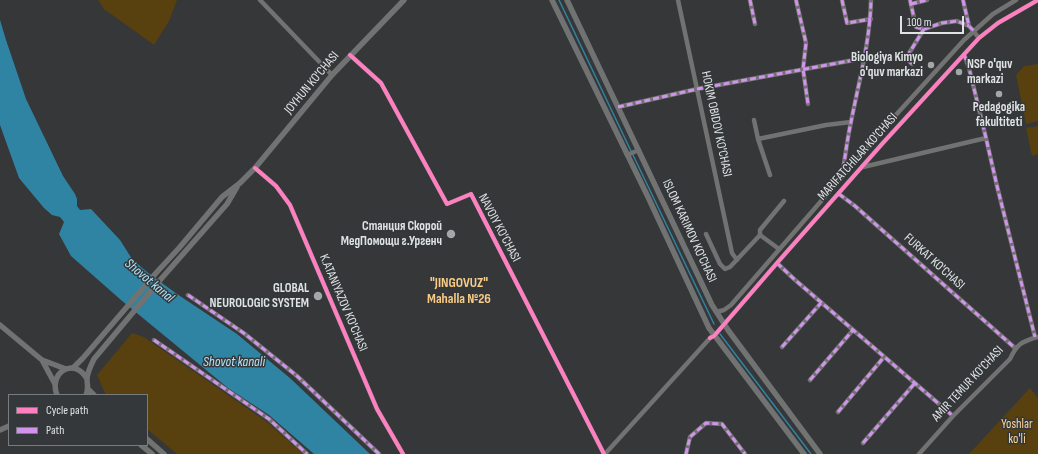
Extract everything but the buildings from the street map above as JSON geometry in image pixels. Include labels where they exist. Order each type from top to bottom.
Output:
[{"type":"main road","name":"JOYHUN KO'CHASI","points":[[73,368],[222,197],[240,183],[255,168],[332,75],[404,0]]},
{"type":"main road","name":"ISLOM KARIMOV KO'CHASI","points":[[552,0],[712,336],[804,454]]},
{"type":"main road","name":"ISLOM KARIMOV KO'CHASI","points":[[567,0],[716,312],[820,454]]},
{"type":"main road","name":"JOYHUN KO'CHASI","points":[[87,380],[89,369],[94,358],[227,204],[240,183]]},
{"type":"main road","points":[[0,326],[42,360],[66,369],[78,369],[87,380],[88,389],[86,394]]},
{"type":"main road","points":[[42,360],[55,384]]},
{"type":"main road","points":[[55,394],[55,384],[58,375],[66,369]]},
{"type":"main road","points":[[88,389],[93,394]]},
{"type":"main road","points":[[148,440],[164,454]]},
{"type":"main road","points":[[142,446],[152,454]]},
{"type":"street","points":[[260,0],[332,75]]},
{"type":"street","name":"HOKIM OBIDOV KO'CHASI","points":[[678,0],[732,253],[737,260]]},
{"type":"street","points":[[750,0],[755,24]]},
{"type":"street","points":[[796,0],[806,43],[803,69],[808,104]]},
{"type":"street","points":[[842,0],[847,23],[871,19]]},
{"type":"street","points":[[842,177],[851,122],[865,58],[871,19],[871,0]]},
{"type":"street","points":[[927,0],[910,2],[916,27],[924,29],[942,23],[958,21],[969,26],[979,38]]},
{"type":"street","points":[[963,0],[969,26]]},
{"type":"street","name":"MARIFATCHILAR KO'CHASI","points":[[716,312],[724,310],[731,305],[884,127],[974,31],[993,14],[1016,0]]},
{"type":"street","name":"MARIFATCHILAR KO'CHASI","points":[[604,454],[724,324],[918,104],[979,38],[1015,12],[1038,0]]},
{"type":"street","points":[[912,64],[908,60],[908,55],[924,29]]},
{"type":"street","points":[[964,54],[969,68],[997,186],[1036,337]]},
{"type":"street","name":"NAVOIY KO'CHASI","points":[[350,55],[382,83],[447,204],[471,194],[604,454]]},
{"type":"street","points":[[618,107],[697,89],[865,58]]},
{"type":"street","points":[[754,120],[758,139],[770,175]]},
{"type":"street","points":[[758,139],[826,125],[851,122]]},
{"type":"street","points":[[863,167],[986,138]]},
{"type":"street","points":[[627,155],[639,150]]},
{"type":"street","name":"K.ATANIYAZOV KO'CHASI","points":[[255,168],[276,186],[290,205],[377,409],[403,454]]},
{"type":"street","name":"FURKAT KO'CHASI","points":[[839,194],[855,206],[1015,348]]},
{"type":"street","points":[[706,234],[720,264],[725,269],[730,267],[760,235],[760,230],[784,201]]},
{"type":"street","points":[[760,235],[779,249]]},
{"type":"street","points":[[777,263],[953,416]]},
{"type":"street","points":[[188,295],[245,334],[284,365],[379,454]]},
{"type":"street","points":[[782,348],[822,303]]},
{"type":"street","points":[[810,380],[853,330]]},
{"type":"street","name":"AMIR TEMUR KO'CHASI","points":[[919,454],[953,416],[1010,359],[1015,348],[1023,342],[1036,337]]},
{"type":"street","points":[[154,340],[269,419],[307,454]]},
{"type":"street","points":[[838,412],[884,357]]},
{"type":"street","points":[[863,443],[915,384]]},
{"type":"street","points":[[686,454],[690,437],[706,423],[722,424],[745,454]]},
{"type":"green space","points":[[98,0],[177,0],[169,21],[154,45],[104,9]]},
{"type":"green space","points":[[1038,64],[1038,121],[1026,124],[1016,75],[1024,66]]},
{"type":"green space","points":[[1038,126],[1038,154],[1032,156],[1026,128]]},
{"type":"green space","points":[[132,333],[144,337],[267,422],[303,454],[177,454],[148,430],[148,394],[106,394],[97,375]]},
{"type":"green space","name":"Yoshlar ko'li","points":[[1030,388],[1038,398],[1038,454],[969,454]]},
{"type":"water","name":"Shovot kanali","points":[[0,20],[26,99],[63,176],[75,194],[77,206],[80,210],[91,209],[120,240],[132,259],[177,294],[237,334],[291,379],[370,454],[314,454],[269,415],[228,388],[121,300],[71,256],[59,234],[64,222],[60,217],[52,215],[44,208],[19,178],[0,125]]},
{"type":"waterway","points":[[559,0],[631,151]]},
{"type":"waterway","points":[[633,155],[714,324]]},
{"type":"waterway","points":[[720,334],[811,454]]},
{"type":"marked path","points":[[750,0],[755,24]]},
{"type":"marked path","points":[[796,0],[806,43],[803,69],[808,104]]},
{"type":"marked path","points":[[842,0],[847,23],[871,19]]},
{"type":"marked path","points":[[842,177],[848,136],[869,31],[871,0]]},
{"type":"marked path","points":[[910,0],[916,27],[924,29],[942,23],[957,21],[969,26]]},
{"type":"marked path","points":[[911,4],[927,0]]},
{"type":"marked path","points":[[963,0],[969,26],[974,31]]},
{"type":"marked path","points":[[912,64],[908,60],[908,55],[924,29]]},
{"type":"marked path","points":[[964,54],[969,68],[1035,337]]},
{"type":"marked path","points":[[618,107],[697,89],[865,58]]},
{"type":"marked path","points":[[839,194],[855,206],[1015,348]]},
{"type":"marked path","points":[[777,263],[953,416]]},
{"type":"marked path","points":[[188,295],[245,334],[297,376],[379,454]]},
{"type":"marked path","points":[[782,347],[821,303]]},
{"type":"marked path","points":[[810,380],[853,330]]},
{"type":"marked path","points":[[154,340],[269,419],[307,454]]},
{"type":"marked path","points":[[838,412],[884,357]]},
{"type":"marked path","points":[[863,443],[915,383]]},
{"type":"marked path","points":[[686,454],[690,437],[706,423],[722,424],[745,454]]},
{"type":"cycle path","points":[[710,338],[714,336],[882,144],[979,38],[998,23],[1038,0]]},
{"type":"cycle path","points":[[350,55],[381,83],[447,204],[471,194],[604,454]]},
{"type":"cycle path","points":[[255,168],[276,186],[290,205],[377,409],[403,454]]},
{"type":"place","name":"Biologiya Kimyo o'quv markazi","points":[[931,65]]},
{"type":"place","name":"NSP o'quv markazi","points":[[959,72]]},
{"type":"place","name":"Pedagogika fakultiteti","points":[[999,94]]},
{"type":"place","name":"Станция Скорой МедПомощи г.Ургенч","points":[[451,234]]},
{"type":"place","name":"GLOBAL NEUROLOGIC SYSTEM","points":[[318,296]]},
{"type":"district","name":"\"JINGOVUZ\" Mahalla №26","points":[[459,292]]},
{"type":"water label","name":"Shovot kanal","points":[[149,281]]}]
